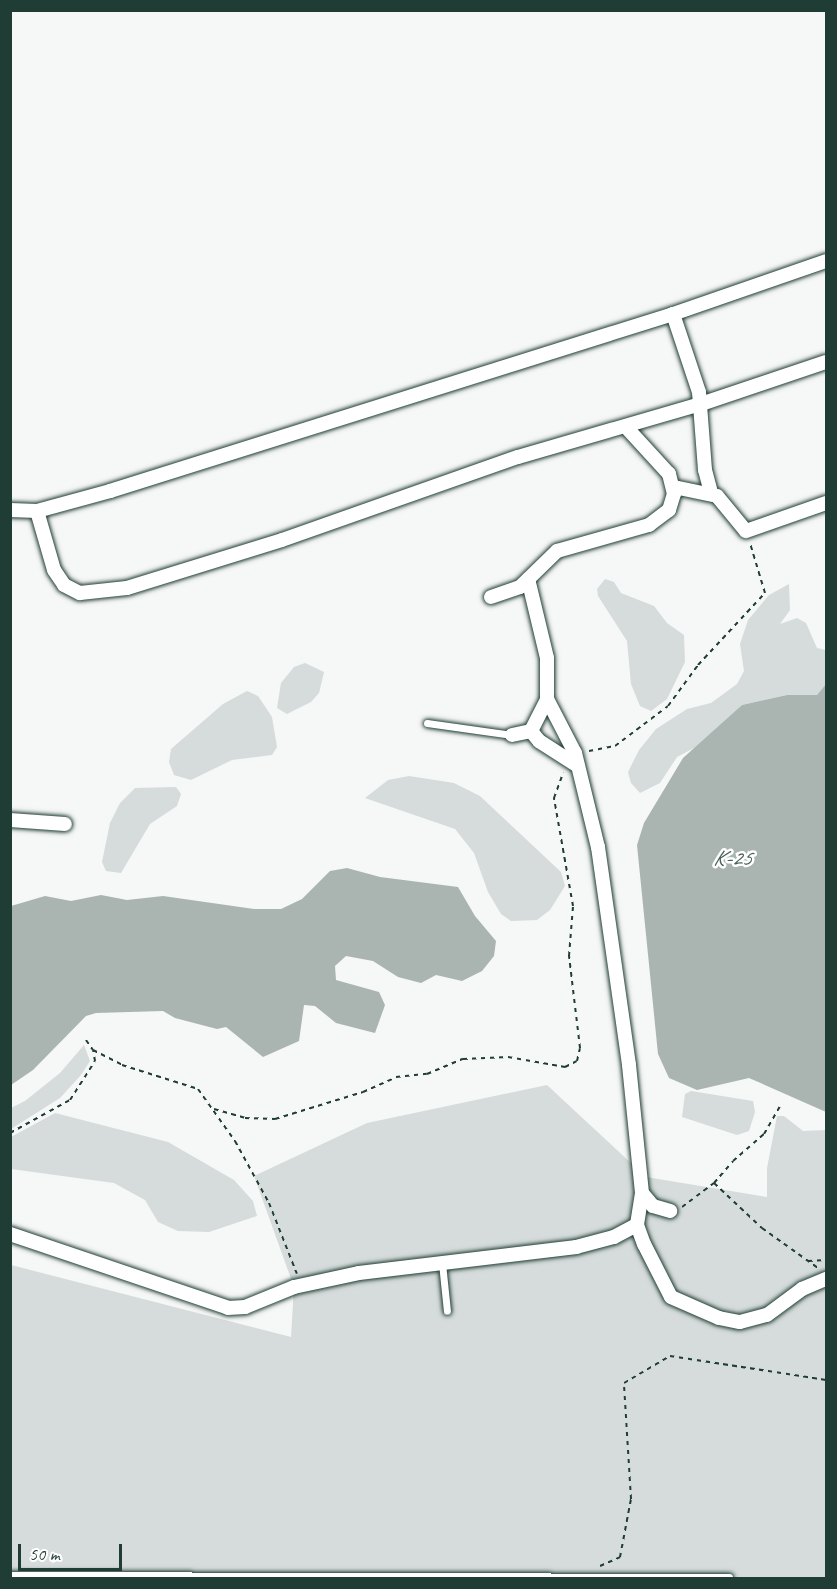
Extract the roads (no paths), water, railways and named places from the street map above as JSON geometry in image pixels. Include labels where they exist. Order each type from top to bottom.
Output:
[{"type":"street","points":[[10,510],[37,511],[673,314],[826,261]]},
{"type":"street","points":[[673,314],[701,404],[705,470],[711,492]]},
{"type":"street","points":[[37,511],[54,570],[64,585],[80,593],[116,590],[282,540],[518,457],[626,427],[826,363]]},
{"type":"street","points":[[491,597],[505,595],[528,579],[557,551],[656,522],[669,510],[674,487],[669,474],[626,427]]},
{"type":"street","points":[[674,487],[711,492],[724,502],[746,531],[826,503]]},
{"type":"street","points":[[528,579],[547,658],[547,699],[575,760],[587,796],[608,909],[642,1193],[637,1225],[671,1297],[720,1318],[753,1321],[824,1274]]},
{"type":"street","points":[[531,731],[547,699]]},
{"type":"street","points":[[512,735],[531,731]]},
{"type":"street","points":[[531,731],[539,741],[575,760]]},
{"type":"street","points":[[10,820],[64,824]]},
{"type":"street","points":[[642,1193],[653,1206],[670,1211]]},
{"type":"street","points":[[10,1234],[228,1308],[245,1307],[301,1285],[359,1273],[576,1247],[614,1238],[637,1225]]},
{"type":"lane","points":[[427,723],[512,735]]},
{"type":"lane","points":[[442,1263],[447,1311]]},
{"type":"lane","points":[[10,1575],[729,1577]]},
{"type":"water","name":"К-25","points":[[826,684],[826,1112],[749,1078],[697,1090],[669,1078],[658,1054],[637,845],[644,823],[683,758],[742,705],[787,695],[817,695]]},
{"type":"water","points":[[347,868],[380,877],[458,887],[475,916],[496,941],[494,956],[482,971],[462,981],[436,975],[421,983],[398,977],[373,961],[346,956],[335,966],[336,980],[379,992],[385,1005],[375,1033],[336,1023],[315,1006],[304,1005],[299,1041],[263,1057],[226,1027],[217,1029],[175,1018],[163,1011],[96,1013],[86,1016],[33,1070],[11,1085],[11,906],[45,896],[71,901],[101,895],[127,900],[163,896],[254,909],[281,909],[302,899],[330,871]]}]
